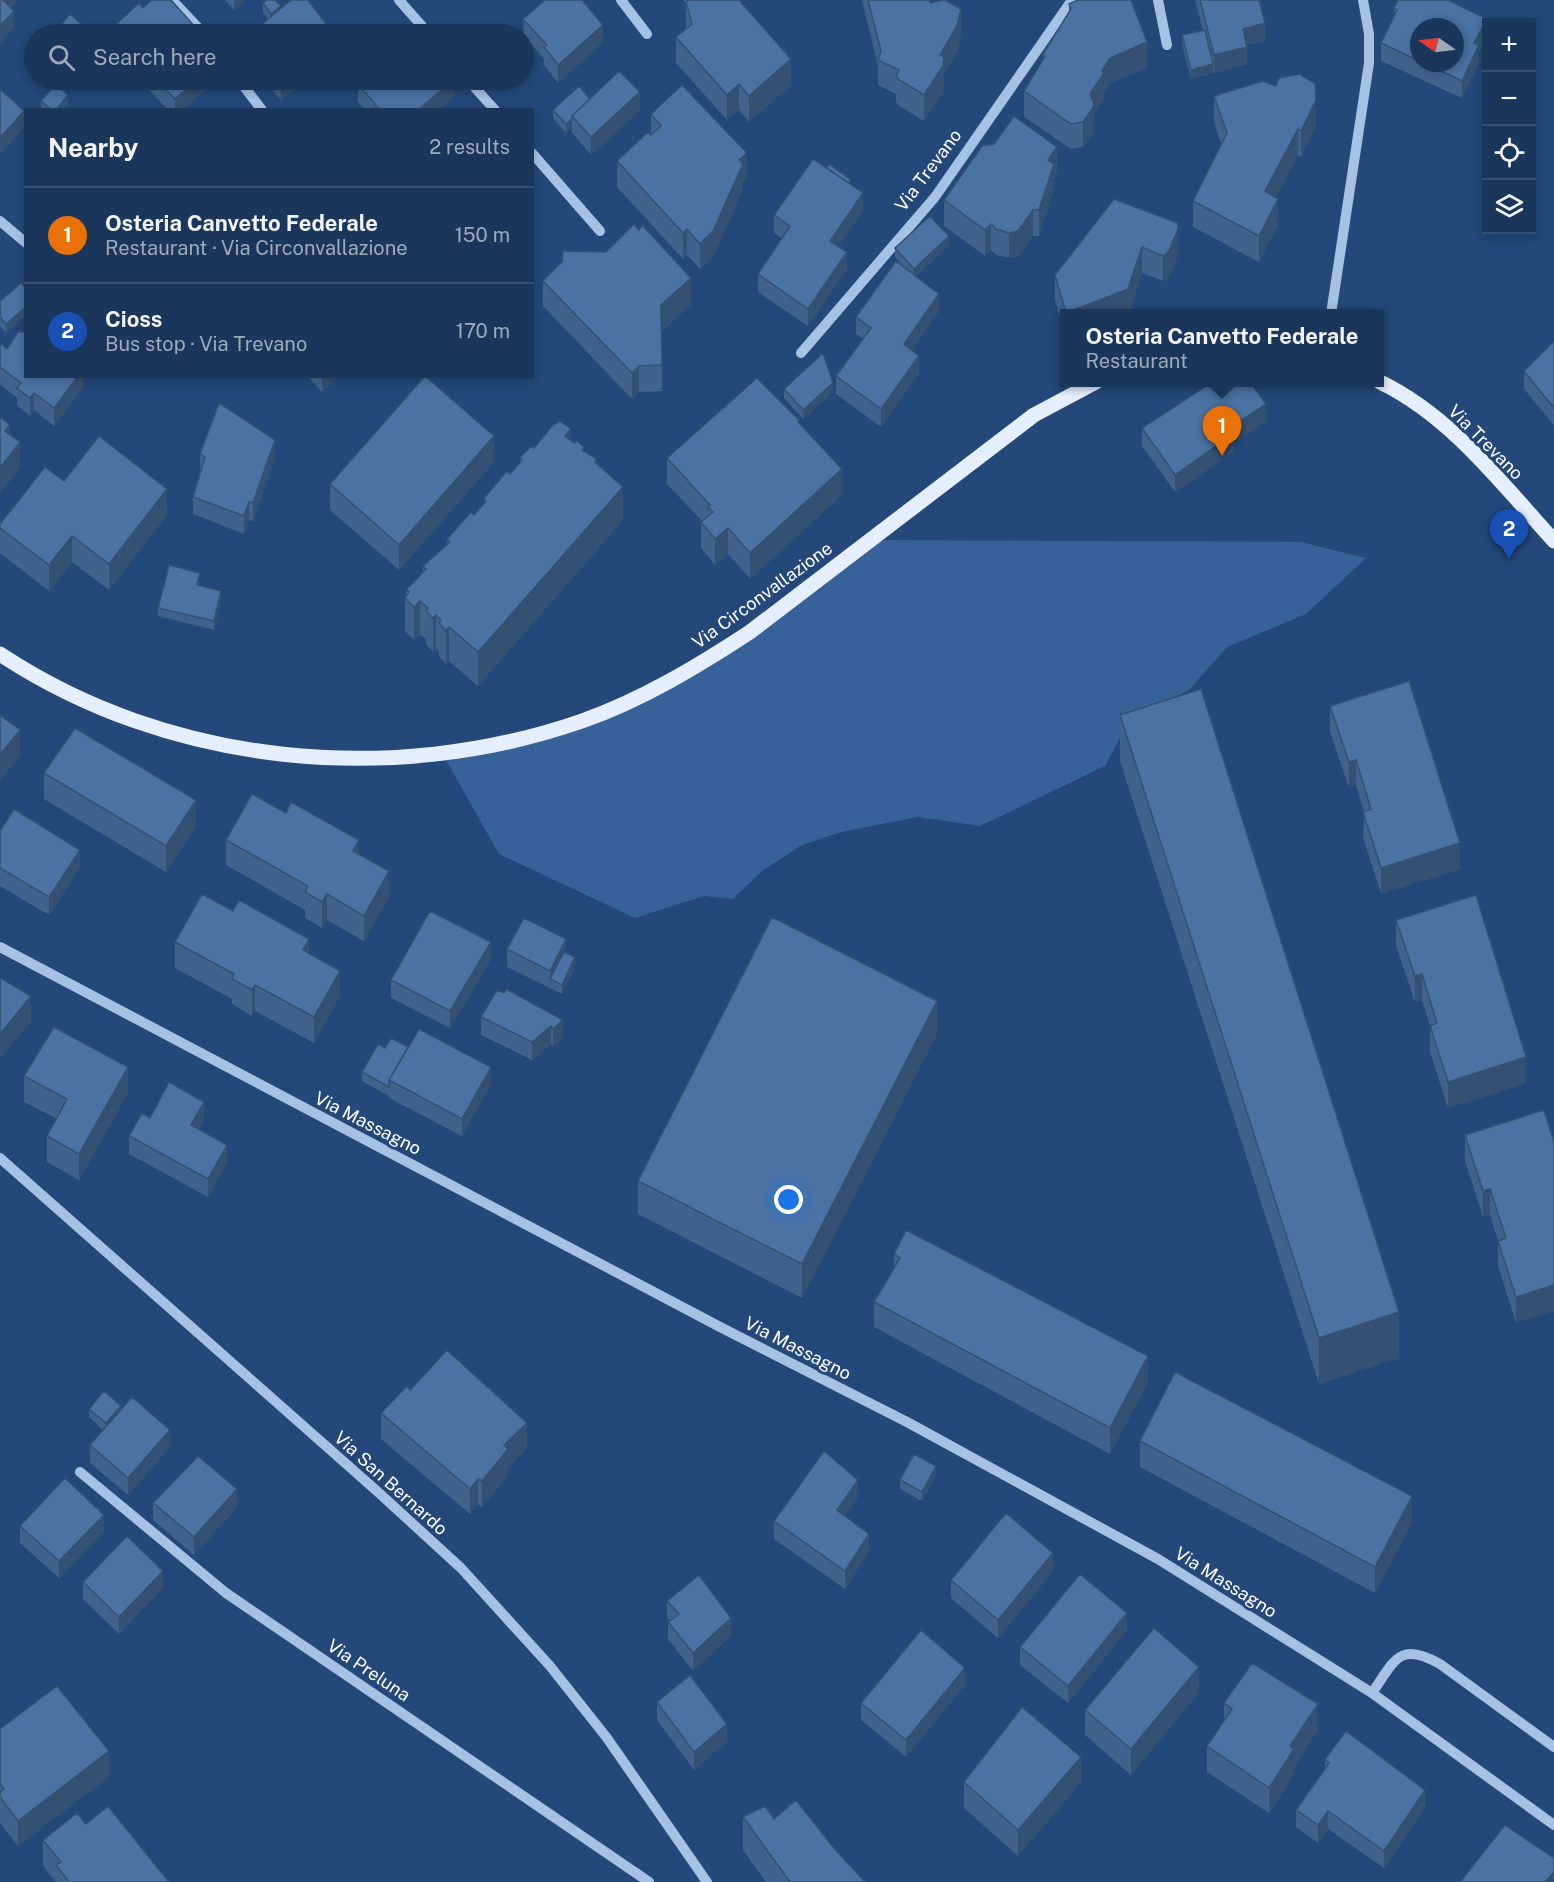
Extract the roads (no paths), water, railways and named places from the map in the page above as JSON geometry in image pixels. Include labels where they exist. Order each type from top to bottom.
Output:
[{"type":"main road","name":"Via Trevano","points":[[1384,384],[1428,411],[1464,443],[1554,541]]},
{"type":"main road","name":"Via Circonvallazione","points":[[0,654],[46,681],[120,715],[169,732],[249,750],[297,756],[370,758],[442,753],[525,737],[584,720],[651,690],[705,662],[750,632],[1034,415],[1087,387]]},
{"type":"street","points":[[172,0],[195,24]]},
{"type":"street","points":[[399,0],[420,24]]},
{"type":"street","points":[[621,0],[647,34]]},
{"type":"street","name":"Via Trevano","points":[[801,353],[934,197],[1072,0]]},
{"type":"street","points":[[1158,0],[1167,45]]},
{"type":"street","points":[[1332,309],[1369,63],[1369,34],[1363,0]]},
{"type":"street","points":[[247,90],[260,108]]},
{"type":"street","points":[[477,90],[493,108]]},
{"type":"street","points":[[534,155],[600,231]]},
{"type":"street","points":[[0,221],[24,241]]},
{"type":"street","name":"Via Massagno","points":[[0,947],[712,1322],[907,1422],[1158,1559],[1372,1693],[1554,1825]]},
{"type":"street","name":"Via San Bernardo","points":[[0,1158],[378,1492],[460,1568],[550,1666],[607,1738],[707,1882]]},
{"type":"street","name":"Via Preluna","points":[[80,1472],[226,1593],[649,1882]]},
{"type":"street","points":[[1372,1693],[1393,1662],[1413,1652],[1424,1654],[1554,1747]]},
{"type":"place","name":"Osteria Canvetto Federale","points":[[1222,456]]},
{"type":"place","name":"Cioss","points":[[1509,559]]}]
